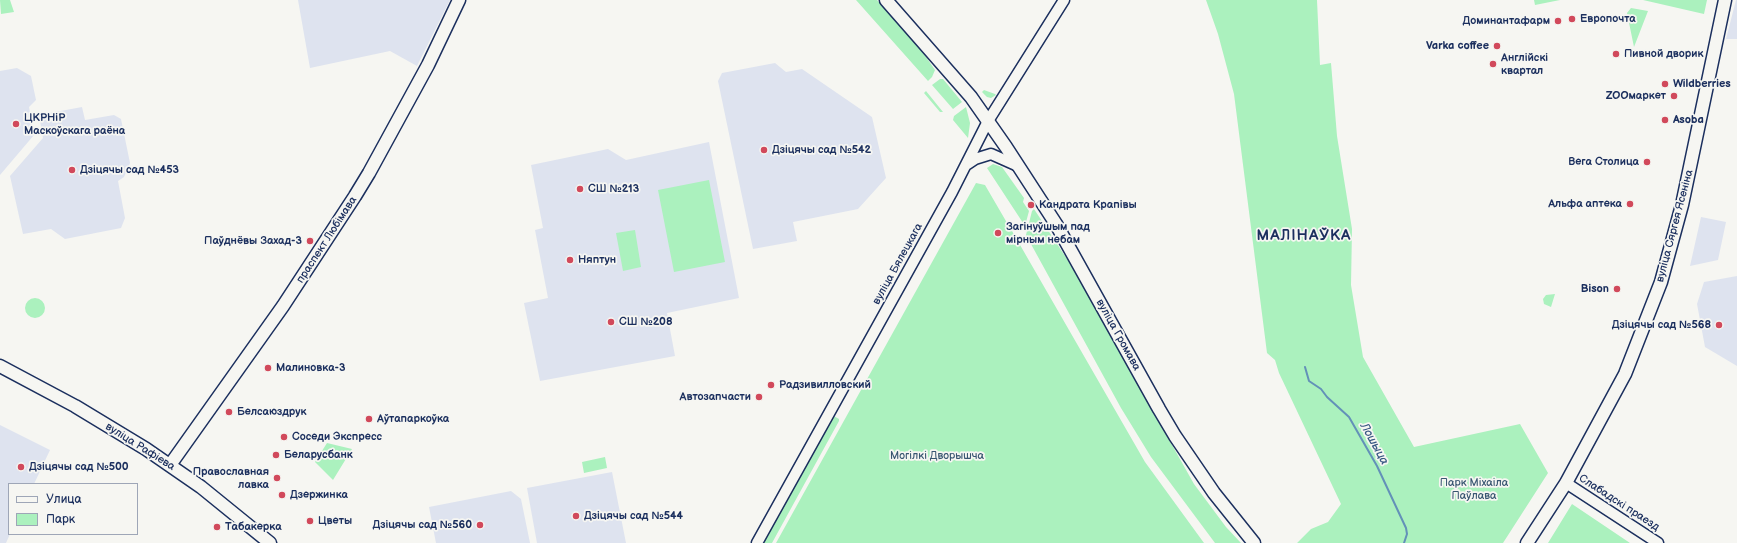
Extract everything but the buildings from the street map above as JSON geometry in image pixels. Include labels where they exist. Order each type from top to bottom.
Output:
[{"type":"main road","name":"праспект Любімава","points":[[170,465],[283,306],[355,196],[424,72],[459,0]]},
{"type":"main road","name":"вуліца Громава","points":[[886,0],[948,69],[988,121],[1056,224],[1155,403],[1175,436],[1214,493],[1254,543]]},
{"type":"main road","name":"вуліца Сяргея Ясеніна","points":[[1527,543],[1566,483],[1625,374],[1665,270],[1682,205],[1725,0]]},
{"type":"main road","name":"вуліца Рафіева","points":[[0,366],[75,406],[170,465],[229,508],[270,543]]},
{"type":"street","name":"вуліца Бялецкага","points":[[757,543],[965,167],[988,121],[1064,0]]},
{"type":"street","points":[[965,167],[975,159],[983,155],[991,154],[1018,166]]},
{"type":"street","name":"Слабадскі праезд","points":[[1566,483],[1658,543]]},
{"type":"shaded area","points":[[298,0],[450,0],[417,66],[390,51],[310,68]]},
{"type":"shaded area","points":[[1736,0],[1737,39],[1726,39]]},
{"type":"shaded area","points":[[775,63],[786,72],[802,69],[872,117],[886,178],[858,209],[793,222],[797,241],[753,249],[718,81],[722,73]]},
{"type":"shaded area","name":"ЦКРНіР Маскоўскага раёна","points":[[17,68],[31,76],[36,100],[29,107],[34,135],[0,175],[0,71]]},
{"type":"shaded area","name":"Дзіцячы сад №453","points":[[82,107],[85,120],[114,115],[121,119],[130,163],[124,177],[118,181],[125,218],[121,228],[65,239],[51,229],[23,234],[10,176],[43,138],[39,115]]},
{"type":"shaded area","points":[[709,142],[739,298],[667,313],[675,356],[540,381],[524,303],[548,298],[535,230],[543,228],[531,165],[608,149],[626,160]]},
{"type":"shaded area","points":[[1701,217],[1726,222],[1718,260],[1690,266]]},
{"type":"shaded area","name":"Дзіцячы сад №568","points":[[1737,276],[1737,366],[1705,347],[1697,304],[1704,282]]},
{"type":"shaded area","name":"Дзіцячы сад №500","points":[[0,425],[50,450],[34,483],[8,483],[8,535],[10,535],[6,543],[0,543]]},
{"type":"shaded area","name":"Дзіцячы сад №544","points":[[612,472],[626,543],[537,543],[527,488]]},
{"type":"shaded area","name":"Дзіцячы сад №560","points":[[511,491],[521,499],[530,543],[436,543],[429,507]]},
{"type":"green space","points":[[0,0],[10,0],[14,12],[1,14]]},
{"type":"green space","points":[[856,0],[877,0],[917,44],[935,70],[932,77],[928,81]]},
{"type":"green space","name":"Парк Міхаіла Паўлава","points":[[1206,0],[1317,0],[1320,65],[1331,63],[1337,136],[1352,229],[1351,285],[1363,357],[1414,447],[1520,424],[1548,473],[1503,543],[1297,543],[1311,529],[1328,522],[1341,504],[1279,373],[1275,360],[1267,353],[1234,94],[1218,34]]},
{"type":"green space","points":[[1534,0],[1560,0],[1535,5]]},
{"type":"green space","points":[[1643,0],[1707,0],[1704,14]]},
{"type":"green space","points":[[1631,8],[1648,11],[1634,47],[1627,13]]},
{"type":"green space","points":[[940,79],[943,79],[962,102],[953,109],[932,85]]},
{"type":"green space","points":[[984,90],[996,95],[991,98],[987,97],[982,92]]},
{"type":"green space","points":[[926,91],[943,112],[940,112],[924,93]]},
{"type":"green space","points":[[966,107],[970,123],[968,138],[953,120],[954,116]]},
{"type":"green space","points":[[993,164],[1002,167],[1024,198],[1023,202],[1029,211],[1025,226],[987,168]]},
{"type":"green space","points":[[709,180],[725,262],[674,272],[658,190]]},
{"type":"green space","name":"Могілкі Дворышча","points":[[976,183],[985,185],[1012,229],[1145,462],[1204,543],[776,543]]},
{"type":"green space","points":[[1034,209],[1069,262],[1194,484],[1226,527],[1241,543],[1215,543],[1151,457],[1121,408],[1026,235],[1032,211]]},
{"type":"green space","points":[[635,230],[641,267],[623,271],[616,233]]},
{"type":"green space","points":[[1555,294],[1551,307],[1544,304],[1543,299],[1546,295]]},
{"type":"green space","points":[[35,298],[42,301],[45,308],[42,315],[35,318],[28,315],[25,308],[28,301]]},
{"type":"green space","points":[[832,415],[839,419],[839,421],[772,543],[762,543]]},
{"type":"green space","points":[[327,443],[352,449],[333,480],[315,462]]},
{"type":"green space","points":[[605,457],[607,468],[584,473],[582,462]]},
{"type":"green space","points":[[1572,504],[1630,543],[1548,543]]},
{"type":"waterway","name":"Лошыца","points":[[1305,367],[1309,381],[1321,389],[1327,397],[1349,417],[1377,466],[1406,528],[1407,534],[1404,543]]},
{"type":"place","name":"Европочта","points":[[1572,19]]},
{"type":"place","name":"Доминантафарм","points":[[1558,21]]},
{"type":"place","name":"Varka coffee","points":[[1497,46]]},
{"type":"place","name":"Пивной дворик","points":[[1616,54]]},
{"type":"place","name":"Англійскі квартал","points":[[1493,64]]},
{"type":"place","name":"Wildberries","points":[[1665,84]]},
{"type":"place","name":"ZOOмаркет","points":[[1674,96]]},
{"type":"place","name":"Asoba","points":[[1665,120]]},
{"type":"place","name":"ЦКРНіР Маскоўскага раёна","points":[[16,124]]},
{"type":"place","name":"Дзіцячы сад №542","points":[[764,150]]},
{"type":"place","name":"Вега Столица","points":[[1647,162]]},
{"type":"place","name":"Дзіцячы сад №453","points":[[72,170]]},
{"type":"place","name":"СШ №213","points":[[580,189]]},
{"type":"place","name":"Альфа аптека","points":[[1630,204]]},
{"type":"place","name":"Кандрата Крапівы","points":[[1031,205]]},
{"type":"place","name":"Загінуўшым пад мірным небам","points":[[998,233]]},
{"type":"place","name":"Паўднёвы Захад-3","points":[[310,241]]},
{"type":"place","name":"Няптун","points":[[570,260]]},
{"type":"place","name":"Bison","points":[[1617,289]]},
{"type":"place","name":"СШ №208","points":[[611,322]]},
{"type":"place","name":"Дзіцячы сад №568","points":[[1719,325]]},
{"type":"place","name":"Малиновка-3","points":[[268,368]]},
{"type":"place","name":"Радзивилловский","points":[[771,385]]},
{"type":"place","name":"Автозапчасти","points":[[759,397]]},
{"type":"place","name":"Белсаюздрук","points":[[229,412]]},
{"type":"place","name":"Аўтапаркоўка","points":[[369,419]]},
{"type":"place","name":"Соседи Экспресс","points":[[284,437]]},
{"type":"place","name":"Беларусбанк","points":[[276,455]]},
{"type":"place","name":"Дзіцячы сад №500","points":[[21,467]]},
{"type":"place","name":"Православная лавка","points":[[277,478]]},
{"type":"place","name":"Дзержинка","points":[[282,495]]},
{"type":"place","name":"Дзіцячы сад №544","points":[[576,516]]},
{"type":"place","name":"Цветы","points":[[310,521]]},
{"type":"place","name":"Дзіцячы сад №560","points":[[480,525]]},
{"type":"place","name":"Табакерка","points":[[217,527]]},
{"type":"district","name":"МАЛІНАЎКА","points":[[1304,236]]}]
